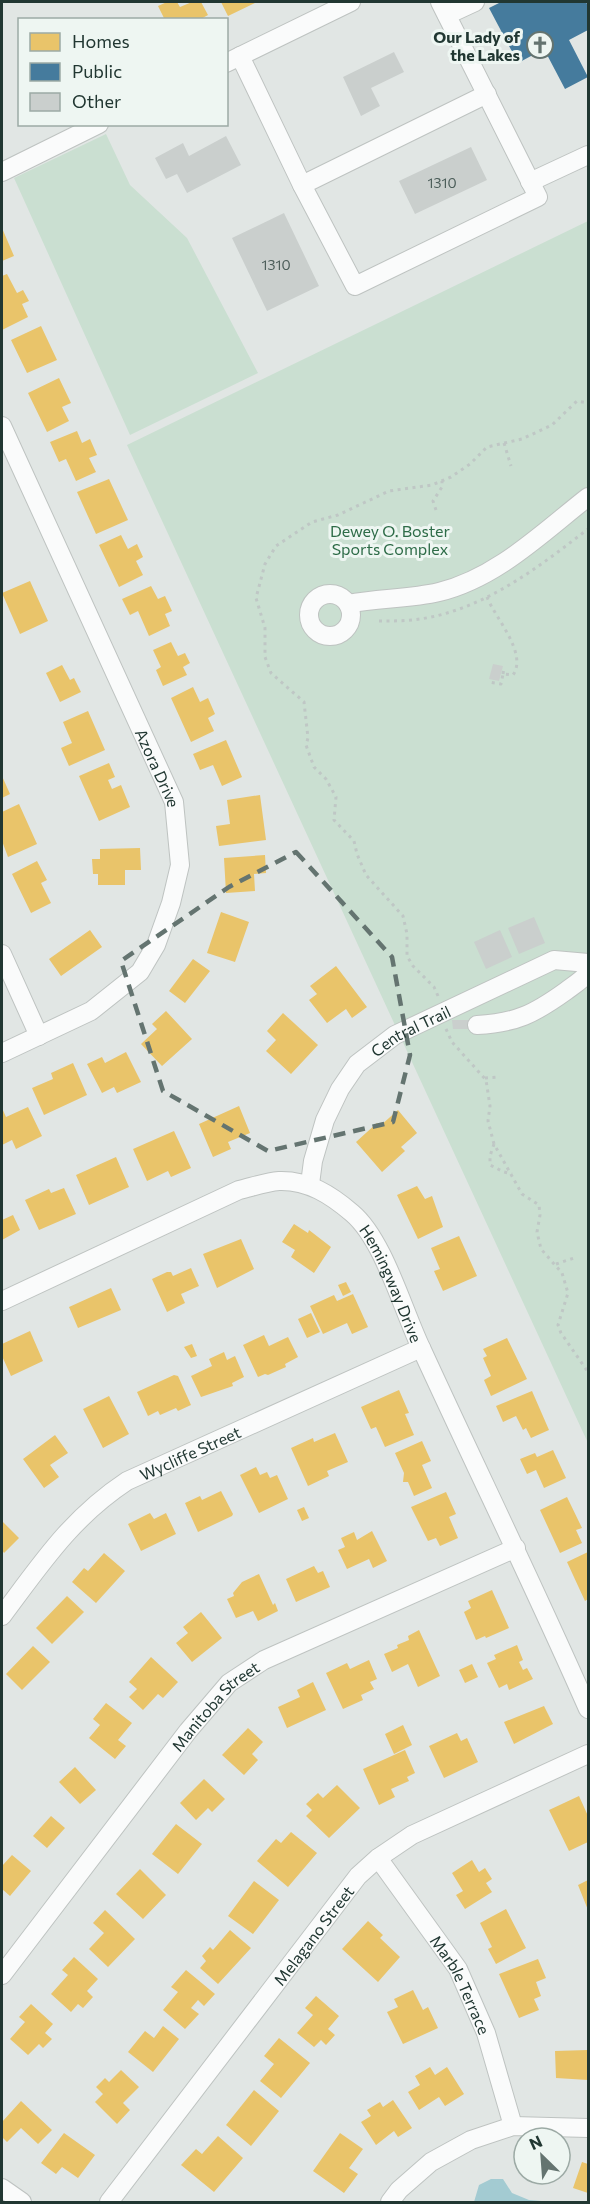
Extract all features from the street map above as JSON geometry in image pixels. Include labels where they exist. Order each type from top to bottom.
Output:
[{"type":"street","points":[[351,2],[233,59],[355,286],[538,197],[444,8],[475,2]]},
{"type":"street","points":[[302,185],[356,161],[487,94]]},
{"type":"street","points":[[2,172],[95,126]]},
{"type":"street","points":[[530,182],[588,155]]},
{"type":"street","name":"Azora Drive","points":[[2,426],[174,802],[180,865],[171,903],[156,945],[140,972],[91,1011],[2,1053]]},
{"type":"street","points":[[348,604],[372,599],[440,592],[470,581],[496,567],[588,497]]},
{"type":"street","points":[[2,954],[39,1036]]},
{"type":"street","name":"Central Trail","points":[[310,1184],[313,1161],[325,1120],[340,1089],[357,1064],[395,1035],[554,960],[588,963]]},
{"type":"street","name":"Central Trail","points":[[477,1025],[503,1023],[527,1016],[588,974]]},
{"type":"street","name":"Hemingway Drive","points":[[2,1301],[239,1190],[280,1181],[310,1184],[332,1197],[354,1215],[376,1242],[421,1348],[516,1548],[588,1709]]},
{"type":"street","name":"Wycliffe Street","points":[[3,1611],[54,1545],[100,1498],[127,1481],[421,1348]]},
{"type":"street","name":"Manitoba Street","points":[[2,1975],[188,1731],[229,1683],[264,1660],[516,1548]]},
{"type":"street","name":"Melagano Street","points":[[109,2202],[358,1876],[378,1858],[411,1835],[588,1754]]},
{"type":"street","name":"Marble Terrace","points":[[378,1858],[458,1969],[486,2032],[513,2126]]},
{"type":"street","points":[[390,2202],[399,2190],[431,2162],[471,2140],[512,2126]]},
{"type":"street","points":[[572,2128],[588,2128]]},
{"type":"street","points":[[2,2188],[22,2202]]},
{"type":"path","points":[[441,1002],[435,987],[413,966],[407,956],[407,934],[403,916],[366,875],[354,841],[334,820],[336,797],[326,778],[314,767],[306,745],[308,738],[304,702],[271,673],[265,657],[265,628],[256,598],[266,564],[276,546],[312,522],[348,511],[388,491],[432,485],[442,481],[470,464],[487,447],[522,439],[552,425],[577,401],[588,403]]},
{"type":"path","points":[[504,443],[511,466]]},
{"type":"path","points":[[436,510],[433,501],[442,487],[442,481]]},
{"type":"path","points":[[487,597],[492,610],[511,639],[517,661],[517,670],[513,675],[503,674]]},
{"type":"path","points":[[488,682],[501,684],[504,668]]},
{"type":"path","points":[[442,1022],[452,1042],[485,1078],[490,1106],[488,1121],[494,1144],[522,1194],[539,1205],[537,1232],[541,1249],[562,1273],[568,1293],[558,1326],[588,1372]]},
{"type":"path","points":[[485,1078],[500,1077]]},
{"type":"path","points":[[494,1144],[490,1165],[512,1174]]},
{"type":"path","points":[[556,1264],[577,1257]]},
{"type":"highlighted area","points":[[296,852],[392,957],[410,1055],[393,1122],[268,1151],[163,1091],[121,961],[229,887]]},
{"type":"green space","points":[[106,134],[130,185],[187,238],[258,373],[130,435],[14,178]]},
{"type":"green space","name":"Dewey O. Boster Sports Complex","points":[[588,221],[588,1443],[127,445]]},
{"type":"water","points":[[491,2179],[503,2179],[512,2193],[529,2200],[554,2202],[474,2202],[479,2185]]},
{"type":"building: Homes","points":[[167,2],[177,2],[180,7],[192,2],[201,2],[208,15],[203,18],[164,18],[158,6]]},
{"type":"building: Homes","points":[[221,2],[257,2],[228,16]]},
{"type":"building: Homes","points":[[2,228],[14,256],[2,261]]},
{"type":"building: Homes","points":[[7,274],[17,293],[23,290],[29,301],[22,304],[28,317],[2,330],[2,276]]},
{"type":"building: Homes","points":[[41,326],[57,360],[27,373],[11,340]]},
{"type":"building: Homes","points":[[59,378],[71,403],[62,407],[69,421],[47,432],[28,393]]},
{"type":"building: Homes","points":[[77,431],[82,443],[90,439],[97,455],[89,458],[96,472],[76,481],[66,459],[59,462],[50,442]]},
{"type":"building: Homes","points":[[109,479],[128,520],[96,534],[77,492]]},
{"type":"building: Homes","points":[[121,535],[128,549],[137,544],[143,557],[136,561],[143,575],[119,587],[99,545]]},
{"type":"building: Homes","points":[[30,581],[48,621],[20,634],[2,593]]},
{"type":"building: Homes","points":[[151,586],[158,599],[165,596],[172,611],[165,614],[170,626],[149,636],[138,611],[130,615],[122,599]]},
{"type":"building: Homes","points":[[171,642],[178,656],[185,653],[190,663],[183,667],[187,675],[163,686],[156,670],[161,667],[153,650]]},
{"type":"building: Homes","points":[[62,665],[70,680],[74,678],[81,692],[60,702],[46,673]]},
{"type":"building: Homes","points":[[193,687],[200,702],[208,698],[215,714],[208,718],[214,731],[191,742],[171,698]]},
{"type":"building: Homes","points":[[88,711],[105,750],[69,766],[61,748],[72,743],[63,722]]},
{"type":"building: Homes","points":[[226,740],[242,777],[222,786],[213,765],[200,770],[193,754]]},
{"type":"building: Homes","points":[[109,763],[115,777],[108,780],[112,789],[121,785],[130,807],[99,821],[79,776]]},
{"type":"building: Homes","points":[[2,776],[10,794],[2,798]]},
{"type":"building: Homes","points":[[260,795],[266,840],[219,846],[216,826],[230,824],[227,800]]},
{"type":"building: Homes","points":[[19,804],[37,844],[8,857],[2,841],[2,812]]},
{"type":"building: Homes","points":[[140,848],[141,870],[125,870],[125,885],[98,885],[98,874],[93,874],[92,859],[100,859],[100,849]]},
{"type":"building: Homes","points":[[265,855],[266,873],[254,874],[255,891],[226,893],[224,858]]},
{"type":"building: Homes","points":[[37,861],[47,880],[41,883],[51,903],[31,913],[12,874]]},
{"type":"building: Homes","points":[[221,912],[249,922],[235,962],[207,953]]},
{"type":"building: Homes","points":[[90,930],[102,947],[61,976],[49,959]]},
{"type":"building: Homes","points":[[193,959],[210,971],[185,1003],[169,991]]},
{"type":"building: Homes","points":[[336,966],[367,1007],[352,1018],[346,1009],[327,1023],[309,1000],[317,994],[310,986]]},
{"type":"building: Homes","points":[[166,1011],[192,1039],[162,1066],[141,1044],[157,1029],[152,1024]]},
{"type":"building: Homes","points":[[283,1013],[318,1045],[291,1074],[266,1051],[276,1040],[267,1031]]},
{"type":"building: Homes","points":[[126,1052],[141,1082],[117,1093],[114,1087],[102,1093],[87,1064],[102,1057],[105,1063]]},
{"type":"building: Homes","points":[[73,1063],[87,1095],[44,1115],[32,1088],[53,1079],[51,1073]]},
{"type":"building: Homes","points":[[239,1106],[250,1133],[228,1142],[231,1149],[213,1157],[199,1124]]},
{"type":"building: Homes","points":[[28,1107],[42,1136],[16,1149],[12,1140],[2,1145],[2,1108],[6,1117]]},
{"type":"building: Homes","points":[[398,1110],[417,1133],[401,1147],[405,1151],[382,1172],[356,1142],[377,1123],[380,1126]]},
{"type":"building: Homes","points":[[174,1131],[191,1168],[171,1177],[168,1171],[147,1181],[133,1149]]},
{"type":"building: Homes","points":[[116,1157],[129,1187],[89,1205],[76,1175]]},
{"type":"building: Homes","points":[[417,1186],[425,1199],[432,1196],[443,1227],[418,1239],[397,1195]]},
{"type":"building: Homes","points":[[64,1188],[76,1214],[39,1230],[25,1200],[49,1189],[51,1193]]},
{"type":"building: Homes","points":[[13,1215],[20,1230],[2,1240],[2,1220]]},
{"type":"building: Homes","points":[[294,1224],[308,1233],[309,1230],[331,1247],[314,1273],[291,1257],[295,1250],[282,1242]]},
{"type":"building: Homes","points":[[459,1236],[477,1276],[443,1291],[434,1271],[440,1269],[431,1248]]},
{"type":"building: Homes","points":[[241,1239],[254,1269],[217,1288],[203,1254]]},
{"type":"building: Homes","points":[[191,1268],[199,1286],[181,1294],[185,1303],[167,1312],[152,1279],[167,1272],[171,1272],[173,1276]]},
{"type":"building: Homes","points":[[346,1282],[351,1292],[343,1296],[338,1285]]},
{"type":"building: Homes","points":[[111,1288],[121,1310],[78,1328],[69,1307]]},
{"type":"building: Homes","points":[[353,1294],[368,1327],[352,1334],[347,1323],[323,1334],[310,1306],[334,1295],[337,1301]]},
{"type":"building: Homes","points":[[311,1313],[320,1332],[307,1338],[298,1319]]},
{"type":"building: Homes","points":[[30,1331],[43,1361],[11,1376],[2,1356],[2,1344]]},
{"type":"building: Homes","points":[[264,1335],[269,1346],[288,1337],[298,1357],[285,1364],[286,1367],[258,1377],[243,1345]]},
{"type":"building: Homes","points":[[507,1338],[527,1379],[491,1396],[484,1380],[491,1376],[483,1358],[487,1356],[483,1349]]},
{"type":"building: Homes","points":[[192,1344],[197,1356],[191,1358],[184,1347]]},
{"type":"building: Homes","points":[[224,1352],[227,1360],[235,1356],[244,1377],[232,1383],[233,1386],[201,1397],[191,1376],[212,1366],[209,1359]]},
{"type":"building: Homes","points":[[174,1375],[178,1376],[191,1405],[178,1411],[176,1408],[160,1415],[158,1411],[148,1416],[137,1392]]},
{"type":"building: Homes","points":[[399,1390],[409,1413],[405,1414],[414,1435],[385,1447],[376,1427],[371,1429],[361,1407]]},
{"type":"building: Homes","points":[[532,1391],[549,1430],[531,1438],[526,1428],[523,1430],[516,1416],[503,1422],[496,1406]]},
{"type":"building: Homes","points":[[109,1396],[129,1434],[103,1448],[83,1409]]},
{"type":"building: Homes","points":[[335,1433],[348,1462],[327,1471],[329,1476],[308,1486],[291,1448],[313,1438],[314,1442]]},
{"type":"building: Homes","points":[[55,1435],[68,1453],[50,1465],[59,1477],[44,1488],[23,1459]]},
{"type":"building: Homes","points":[[422,1441],[431,1461],[422,1465],[432,1488],[414,1496],[408,1482],[403,1482],[404,1473],[395,1453]]},
{"type":"building: Homes","points":[[553,1450],[566,1478],[544,1488],[536,1470],[527,1474],[520,1459],[535,1453],[537,1457]]},
{"type":"building: Homes","points":[[256,1467],[260,1475],[267,1472],[270,1478],[277,1475],[288,1499],[259,1513],[240,1475]]},
{"type":"building: Homes","points":[[221,1491],[232,1516],[198,1532],[185,1503],[200,1496],[202,1500]]},
{"type":"building: Homes","points":[[446,1492],[456,1514],[449,1517],[458,1538],[440,1546],[436,1538],[428,1541],[411,1507]]},
{"type":"building: Homes","points":[[567,1497],[582,1528],[576,1530],[582,1543],[560,1553],[540,1510]]},
{"type":"building: Homes","points":[[304,1507],[309,1518],[302,1521],[297,1510]]},
{"type":"building: Homes","points":[[150,1513],[154,1519],[166,1513],[176,1534],[141,1551],[128,1524]]},
{"type":"building: Homes","points":[[2,1521],[19,1538],[4,1553],[2,1550]]},
{"type":"building: Homes","points":[[372,1531],[387,1561],[373,1568],[369,1559],[347,1569],[338,1550],[345,1547],[341,1538],[354,1532],[357,1540]]},
{"type":"building: Homes","points":[[588,1552],[588,1599],[585,1601],[567,1562]]},
{"type":"building: Homes","points":[[104,1553],[125,1571],[96,1603],[72,1582],[84,1568],[88,1571]]},
{"type":"building: Homes","points":[[314,1566],[318,1573],[323,1571],[330,1587],[296,1602],[286,1579]]},
{"type":"building: Homes","points":[[259,1574],[278,1611],[258,1621],[253,1611],[236,1618],[227,1599],[234,1596],[233,1593],[242,1582]]},
{"type":"building: Homes","points":[[492,1590],[509,1628],[476,1640],[464,1612],[471,1608],[468,1601]]},
{"type":"building: Homes","points":[[67,1596],[84,1612],[52,1644],[36,1628]]},
{"type":"building: Homes","points":[[201,1612],[222,1638],[192,1662],[176,1643],[188,1633],[183,1627]]},
{"type":"building: Homes","points":[[419,1630],[440,1676],[418,1687],[408,1664],[392,1672],[384,1654],[398,1648],[397,1645],[409,1640],[408,1636]]},
{"type":"building: Homes","points":[[517,1645],[523,1660],[519,1662],[523,1670],[527,1668],[533,1679],[509,1690],[507,1684],[499,1688],[487,1663],[496,1659],[494,1655]]},
{"type":"building: Homes","points":[[33,1646],[50,1662],[22,1690],[6,1674]]},
{"type":"building: Homes","points":[[151,1657],[178,1682],[163,1698],[158,1694],[143,1710],[129,1697],[137,1689],[129,1682]]},
{"type":"building: Homes","points":[[369,1660],[377,1679],[370,1682],[374,1689],[361,1695],[363,1700],[343,1709],[326,1673],[347,1663],[350,1669]]},
{"type":"building: Homes","points":[[472,1664],[478,1677],[465,1683],[459,1670]]},
{"type":"building: Homes","points":[[313,1682],[326,1710],[287,1728],[278,1707],[300,1697],[297,1690]]},
{"type":"building: Homes","points":[[106,1703],[132,1723],[118,1740],[126,1746],[115,1759],[89,1738],[100,1725],[93,1719]]},
{"type":"building: Homes","points":[[544,1706],[553,1724],[514,1744],[504,1722]]},
{"type":"building: Homes","points":[[403,1725],[412,1745],[394,1754],[385,1734]]},
{"type":"building: Homes","points":[[248,1728],[263,1742],[252,1754],[258,1760],[244,1775],[222,1755]]},
{"type":"building: Homes","points":[[457,1733],[461,1741],[467,1738],[478,1762],[444,1778],[429,1746]]},
{"type":"building: Homes","points":[[405,1750],[415,1773],[407,1777],[409,1781],[391,1789],[395,1797],[379,1805],[363,1769]]},
{"type":"building: Homes","points":[[75,1767],[96,1790],[80,1804],[59,1782]]},
{"type":"building: Homes","points":[[204,1779],[225,1799],[212,1812],[208,1808],[196,1820],[180,1803]]},
{"type":"building: Homes","points":[[337,1785],[360,1808],[329,1838],[306,1816],[312,1810],[306,1804],[318,1793],[323,1798]]},
{"type":"building: Homes","points":[[579,1796],[588,1816],[588,1842],[569,1851],[549,1810]]},
{"type":"building: Homes","points":[[51,1816],[65,1828],[47,1848],[33,1836]]},
{"type":"building: Homes","points":[[176,1824],[202,1844],[178,1874],[152,1854]]},
{"type":"building: Homes","points":[[291,1832],[317,1853],[288,1887],[257,1861],[276,1839],[281,1843]]},
{"type":"building: Homes","points":[[12,1855],[31,1871],[10,1896],[2,1889],[2,1866]]},
{"type":"building: Homes","points":[[472,1860],[479,1872],[485,1868],[492,1879],[486,1883],[492,1892],[465,1909],[456,1895],[463,1891],[452,1873]]},
{"type":"building: Homes","points":[[140,1869],[166,1895],[143,1919],[116,1894]]},
{"type":"building: Homes","points":[[588,1880],[588,1910],[578,1885]]},
{"type":"building: Homes","points":[[254,1881],[279,1900],[253,1934],[228,1916]]},
{"type":"building: Homes","points":[[506,1909],[526,1948],[496,1964],[488,1949],[492,1947],[480,1923]]},
{"type":"building: Homes","points":[[105,1910],[135,1939],[108,1967],[89,1949],[104,1933],[93,1923]]},
{"type":"building: Homes","points":[[368,1921],[383,1935],[380,1938],[400,1957],[378,1982],[342,1949]]},
{"type":"building: Homes","points":[[230,1930],[251,1948],[218,1984],[200,1968],[206,1961],[202,1956],[210,1947],[213,1950]]},
{"type":"building: Homes","points":[[74,1957],[98,1979],[87,1991],[93,1997],[83,2008],[78,2004],[71,2012],[51,1994],[68,1975],[62,1970]]},
{"type":"building: Homes","points":[[538,1959],[546,1978],[536,1982],[541,1996],[534,1999],[539,2010],[519,2018],[499,1974]]},
{"type":"building: Homes","points":[[186,1970],[215,1994],[204,2006],[198,2000],[191,2008],[199,2014],[185,2029],[163,2010],[178,1992],[171,1987]]},
{"type":"building: Homes","points":[[413,1990],[423,2010],[428,2007],[438,2028],[403,2044],[387,2012],[398,2007],[394,1999]]},
{"type":"building: Homes","points":[[316,1996],[339,2016],[328,2029],[335,2035],[326,2045],[321,2040],[314,2047],[297,2033],[313,2015],[305,2008]]},
{"type":"building: Homes","points":[[31,2004],[53,2024],[45,2033],[52,2039],[43,2048],[39,2044],[28,2055],[10,2039],[25,2022],[19,2017]]},
{"type":"building: Homes","points":[[163,2026],[179,2039],[153,2072],[128,2052],[145,2031],[154,2038]]},
{"type":"building: Homes","points":[[279,2038],[310,2063],[281,2098],[260,2081],[274,2064],[264,2056]]},
{"type":"building: Homes","points":[[588,2050],[588,2080],[556,2078],[555,2051]]},
{"type":"building: Homes","points":[[430,2067],[435,2075],[447,2067],[464,2094],[445,2106],[439,2097],[419,2110],[408,2092],[420,2085],[415,2076]]},
{"type":"building: Homes","points":[[121,2070],[139,2087],[123,2103],[130,2110],[117,2124],[95,2102],[103,2094],[96,2087],[105,2078],[109,2082]]},
{"type":"building: Homes","points":[[254,2090],[279,2111],[251,2146],[226,2125]]},
{"type":"building: Homes","points":[[393,2100],[412,2128],[398,2137],[394,2131],[376,2145],[361,2122],[371,2116],[367,2110],[380,2102],[383,2107]]},
{"type":"building: Homes","points":[[21,2101],[52,2130],[38,2144],[21,2128],[7,2142],[2,2137],[2,2122]]},
{"type":"building: Homes","points":[[64,2133],[95,2155],[78,2178],[62,2167],[56,2174],[41,2163]]},
{"type":"building: Homes","points":[[340,2133],[363,2149],[349,2168],[358,2174],[344,2193],[313,2171]]},
{"type":"building: Homes","points":[[218,2136],[243,2158],[214,2192],[181,2165],[196,2149],[202,2154]]},
{"type":"building: Homes","points":[[582,2162],[588,2164],[588,2193],[573,2188]]},
{"type":"building: Public","name":"Our Lady of the Lakes","points":[[501,2],[586,2],[588,30],[569,40],[588,77],[565,89],[544,49],[518,63],[489,8]]},
{"type":"building: Other","points":[[394,52],[404,72],[371,88],[380,106],[361,116],[343,77]]},
{"type":"building: Other","points":[[226,136],[241,165],[187,193],[177,174],[166,179],[155,158],[183,143],[189,156]]},
{"type":"building: Other","points":[[471,147],[487,180],[415,214],[399,181]]},
{"type":"building: Other","points":[[284,213],[319,286],[267,311],[232,238]]},
{"type":"building: Other","points":[[493,664],[503,666],[499,681],[489,679]]},
{"type":"building: Other","points":[[534,917],[545,943],[519,954],[508,928]]},
{"type":"building: Other","points":[[500,930],[512,957],[486,969],[474,942]]},
{"type":"building: Other","points":[[452,1020],[470,1020],[470,1029],[453,1029]]},
{"type":"place","name":"Our Lady of the Lakes","points":[[540,45]]}]
